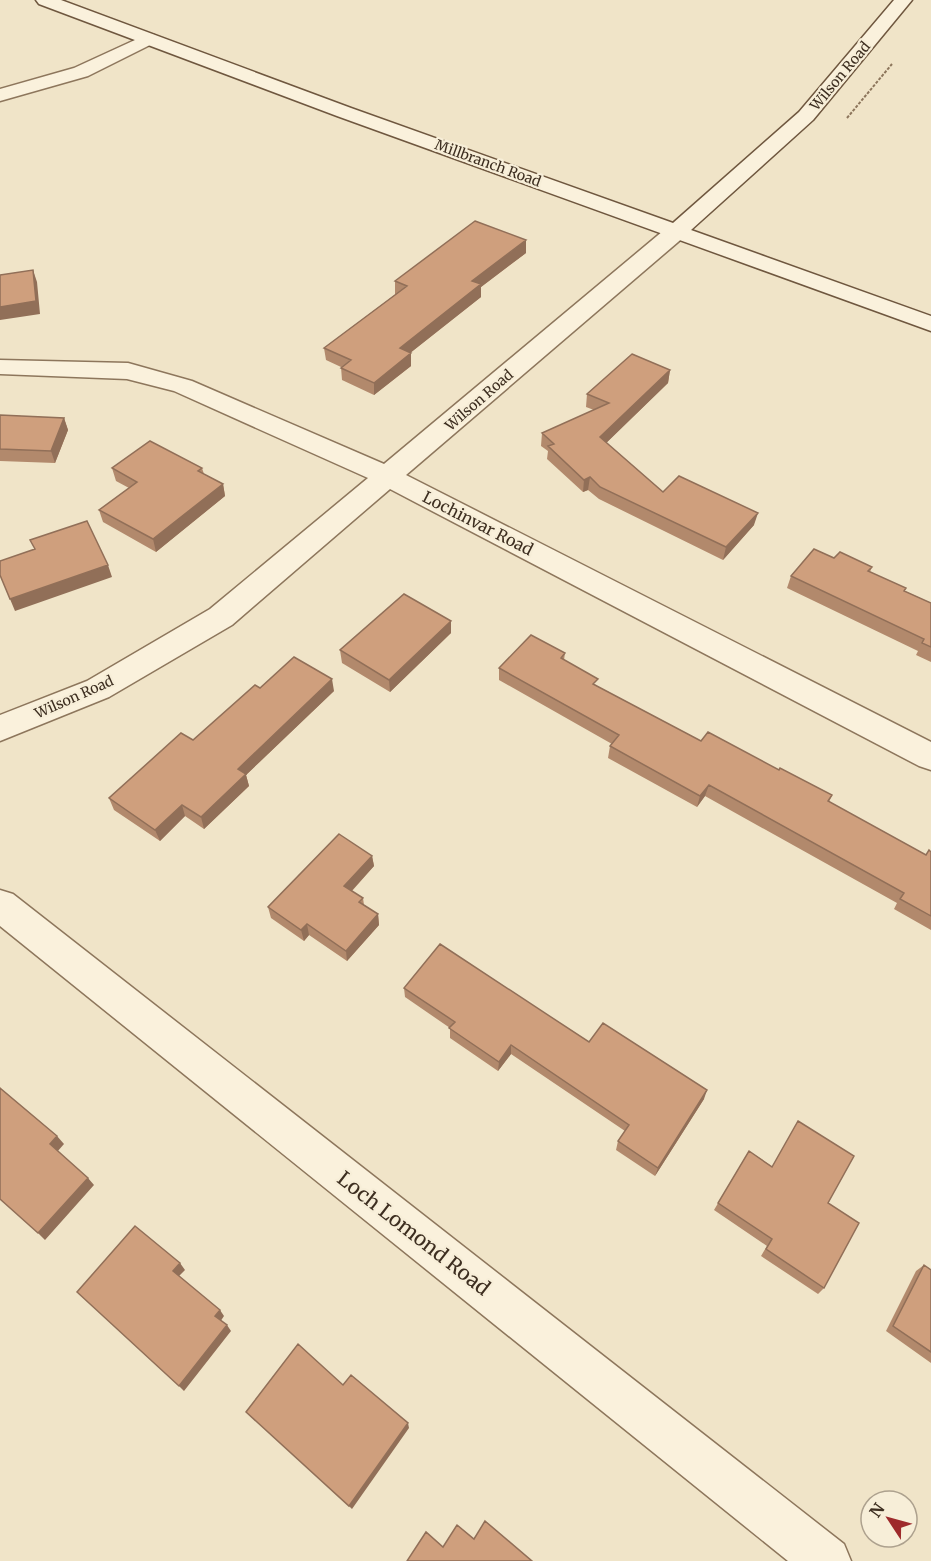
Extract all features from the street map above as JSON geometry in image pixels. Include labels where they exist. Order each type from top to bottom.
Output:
[{"type":"street","name":"Millbranch Road","points":[[45,0],[931,324]]},
{"type":"street","name":"Wilson Road","points":[[0,728],[98,689],[221,617],[677,231],[806,116],[903,0]]},
{"type":"street","points":[[0,95],[81,72],[148,39]]},
{"type":"street","name":"Lochinvar Road","points":[[0,367],[128,371],[183,386],[389,477],[931,757]]},
{"type":"street","name":"Loch Lomond Road","points":[[0,905],[827,1561]]},
{"type":"path","points":[[842,123],[894,61]]},
{"type":"building","points":[[475,221],[526,240],[472,281],[481,284],[400,348],[411,353],[374,383],[341,368],[351,360],[324,348],[407,286],[395,281]]},
{"type":"building","points":[[33,270],[36,301],[0,307],[0,275]]},
{"type":"building","points":[[632,354],[670,370],[600,437],[663,492],[679,476],[758,513],[726,547],[600,487],[590,477],[584,480],[548,446],[554,444],[542,433],[609,403],[587,394]]},
{"type":"building","points":[[0,415],[64,418],[51,451],[0,449]]},
{"type":"building","points":[[150,441],[202,468],[198,471],[223,484],[153,539],[99,510],[137,482],[112,468]]},
{"type":"building","points":[[87,521],[108,565],[10,599],[0,575],[0,561],[35,549],[30,540]]},
{"type":"building","points":[[814,549],[834,558],[840,552],[872,567],[868,571],[906,588],[904,591],[931,603],[931,647],[922,643],[924,639],[791,576]]},
{"type":"building","points":[[404,594],[451,621],[389,680],[340,650]]},
{"type":"building","points":[[531,635],[565,653],[561,658],[598,679],[593,684],[701,741],[708,732],[832,795],[828,801],[926,855],[929,850],[931,852],[931,916],[900,899],[904,893],[709,785],[700,796],[610,746],[619,735],[499,668]]},
{"type":"building","points":[[294,657],[332,679],[238,769],[246,774],[201,817],[182,805],[155,830],[109,798],[181,733],[193,740],[255,685],[260,688]]},
{"type":"building","points":[[339,834],[372,856],[344,886],[363,898],[359,902],[378,914],[346,951],[307,924],[301,930],[268,907]]},
{"type":"building","points":[[440,944],[589,1042],[603,1023],[707,1090],[658,1168],[618,1141],[629,1125],[511,1045],[499,1062],[449,1028],[455,1022],[404,988]]},
{"type":"building","points":[[0,1088],[57,1136],[50,1144],[88,1178],[38,1233],[0,1199]]},
{"type":"building","points":[[798,1121],[854,1156],[828,1203],[859,1223],[824,1288],[766,1249],[772,1239],[718,1203],[749,1151],[772,1167]]},
{"type":"building","points":[[135,1226],[180,1263],[173,1271],[220,1310],[215,1316],[227,1325],[179,1386],[77,1292]]},
{"type":"building","points":[[924,1265],[931,1270],[931,1352],[893,1326]]},
{"type":"building","points":[[298,1344],[343,1385],[351,1375],[408,1423],[349,1506],[246,1412]]},
{"type":"building","points":[[485,1521],[532,1561],[407,1561],[426,1532],[443,1547],[457,1525],[474,1539]]}]
